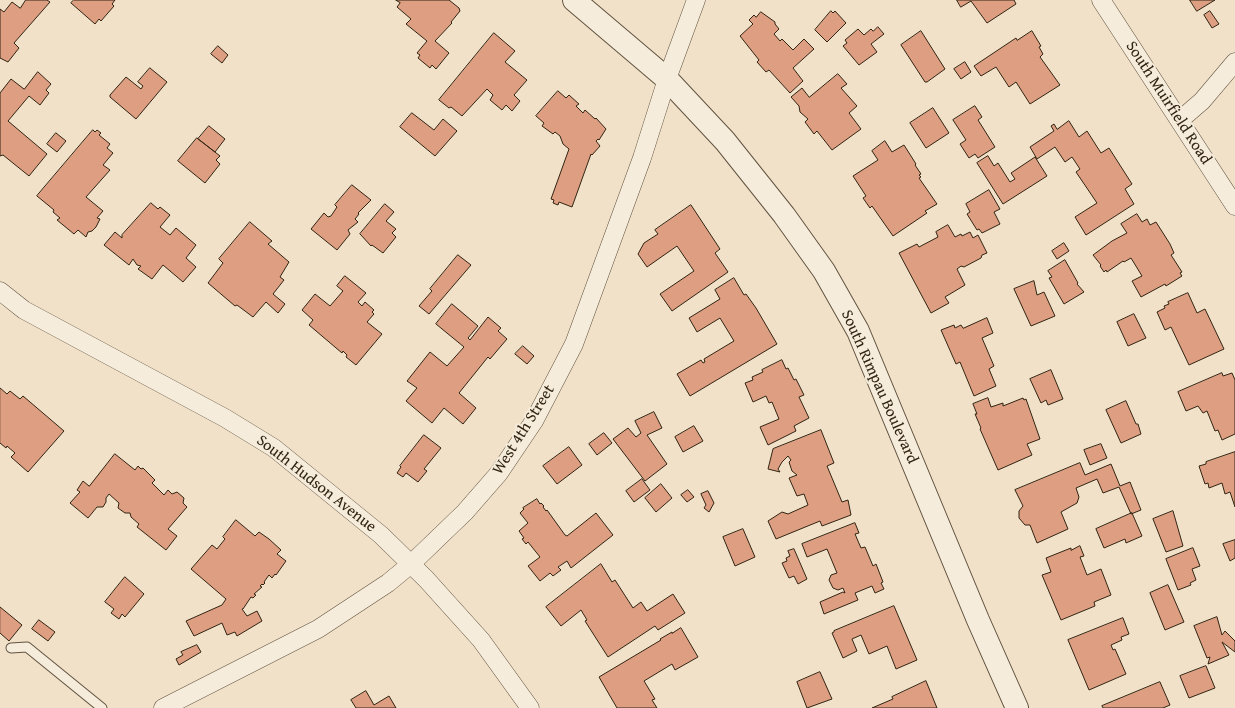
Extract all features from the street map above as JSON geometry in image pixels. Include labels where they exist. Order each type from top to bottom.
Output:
[{"type":"street","name":"South Rimpau Boulevard","points":[[574,0],[667,79],[726,141],[784,214],[824,271],[858,331],[978,620],[1017,708]]},
{"type":"street","name":"West 4th Street","points":[[163,708],[318,629],[388,582],[411,564],[465,512],[499,473],[534,421],[574,344],[642,158],[667,79],[696,0]]},
{"type":"street","name":"South Muirfield Road","points":[[1102,0],[1235,206]]},
{"type":"street","points":[[1180,120],[1202,101],[1235,62]]},
{"type":"street","name":"South Hudson Avenue","points":[[0,291],[24,310],[225,418],[274,448],[381,535],[411,564],[482,640],[530,708]]},
{"type":"lane","points":[[11,648],[27,647],[102,708]]},
{"type":"building","points":[[26,0],[47,0],[50,2],[14,43],[19,48],[8,62],[0,58],[0,9],[4,12],[12,2],[20,8]]},
{"type":"building","points":[[74,0],[115,0],[112,4],[114,6],[101,21],[99,19],[95,24],[71,3]]},
{"type":"building","points":[[396,0],[449,0],[459,8],[460,11],[452,23],[435,41],[449,53],[436,69],[432,65],[430,68],[418,58],[420,55],[417,53],[427,41],[406,24],[411,19],[397,7],[400,3]]},
{"type":"building","points":[[957,0],[1014,0],[1016,4],[987,23],[971,1],[961,7]]},
{"type":"building","points":[[1190,0],[1215,0],[1197,11]]},
{"type":"building","points":[[831,11],[833,13],[835,11],[846,23],[827,42],[815,30]]},
{"type":"building","points":[[1210,11],[1219,24],[1212,28],[1204,15]]},
{"type":"building","points":[[761,12],[775,22],[779,29],[774,34],[780,41],[782,39],[793,50],[804,39],[814,49],[793,68],[803,81],[790,93],[769,70],[766,72],[757,62],[759,60],[740,36],[753,24],[749,20]]},
{"type":"building","points":[[878,27],[884,34],[871,44],[877,52],[859,65],[843,46],[847,43],[845,40],[858,29],[864,35],[871,29],[873,31]]},
{"type":"building","points":[[921,31],[945,69],[927,82],[925,82],[901,45]]},
{"type":"building","points":[[1032,31],[1041,46],[1039,47],[1043,54],[1040,57],[1060,85],[1030,104],[1016,82],[1009,87],[996,67],[981,76],[974,66],[1016,38],[1017,40]]},
{"type":"building","points":[[494,33],[515,51],[505,62],[527,80],[514,95],[520,101],[512,111],[506,105],[502,110],[490,100],[493,95],[487,89],[462,116],[439,100]]},
{"type":"building","points":[[218,46],[228,55],[222,63],[211,54]]},
{"type":"building","points":[[965,62],[971,72],[961,79],[954,69]]},
{"type":"building","points":[[150,68],[167,82],[136,119],[110,95],[126,77],[141,89],[143,86],[138,82]]},
{"type":"building","points":[[38,72],[51,84],[46,90],[49,93],[40,105],[29,96],[8,121],[47,154],[29,176],[3,155],[0,156],[0,93],[11,79],[24,89]]},
{"type":"building","points":[[838,74],[847,84],[841,88],[857,106],[849,113],[861,129],[832,150],[817,131],[814,134],[805,122],[808,119],[800,112],[799,106],[791,97],[802,88],[809,97]]},
{"type":"building","points":[[558,91],[566,98],[569,95],[579,104],[576,106],[583,113],[585,110],[606,129],[599,140],[596,141],[600,146],[591,154],[572,207],[559,202],[558,205],[553,203],[554,200],[551,199],[569,149],[563,144],[560,136],[555,132],[553,134],[542,126],[544,123],[536,116]]},
{"type":"building","points":[[975,106],[982,117],[978,120],[995,147],[978,158],[975,154],[969,158],[960,144],[966,140],[953,120]]},
{"type":"building","points":[[933,108],[949,133],[926,148],[910,123]]},
{"type":"building","points":[[412,113],[434,130],[443,119],[457,131],[435,156],[400,127]]},
{"type":"building","points":[[1069,121],[1079,137],[1087,131],[1101,153],[1109,148],[1132,184],[1125,189],[1134,204],[1086,235],[1075,217],[1097,203],[1076,172],[1080,169],[1072,157],[1065,162],[1055,147],[1037,159],[1030,147],[1054,131],[1051,126],[1054,124],[1057,129]]},
{"type":"building","points":[[209,126],[225,139],[215,152],[198,139]]},
{"type":"building","points":[[93,130],[101,133],[99,135],[110,144],[107,148],[113,153],[103,165],[110,170],[86,197],[103,211],[97,218],[100,219],[96,227],[88,232],[86,237],[78,230],[74,234],[57,220],[60,218],[53,212],[54,210],[37,196]]},
{"type":"building","points":[[56,133],[66,141],[57,152],[47,144]]},
{"type":"building","points":[[197,138],[220,156],[216,160],[220,164],[205,183],[178,161]]},
{"type":"building","points":[[885,141],[892,152],[904,145],[921,174],[919,178],[937,204],[893,236],[872,206],[870,208],[863,198],[866,196],[853,176],[878,160],[872,151]]},
{"type":"building","points":[[988,156],[994,166],[998,163],[1010,182],[1015,179],[1011,173],[1035,157],[1047,176],[1003,204],[977,163]]},
{"type":"building","points":[[352,185],[371,200],[358,213],[355,219],[358,222],[348,230],[350,234],[337,250],[311,229],[324,213],[328,217],[331,216],[337,207],[335,205]]},
{"type":"building","points":[[989,190],[1000,209],[994,212],[1000,224],[982,233],[979,229],[977,230],[967,214],[970,212],[966,204]]},
{"type":"building","points":[[151,203],[170,215],[160,227],[170,235],[176,228],[196,245],[186,258],[196,267],[183,282],[163,265],[152,279],[138,269],[141,266],[137,265],[133,259],[129,265],[104,245],[115,232],[122,238],[122,235]]},
{"type":"building","points":[[385,204],[394,212],[386,221],[396,229],[392,233],[396,237],[383,253],[371,246],[360,234]]},
{"type":"building","points":[[691,205],[720,249],[715,253],[728,272],[672,311],[660,294],[694,271],[677,246],[647,267],[638,254],[644,243],[658,234],[655,230]]},
{"type":"building","points":[[1137,214],[1142,222],[1147,219],[1150,225],[1156,222],[1170,244],[1174,253],[1171,255],[1182,272],[1180,273],[1182,276],[1166,286],[1165,284],[1141,297],[1132,281],[1142,276],[1131,258],[1104,272],[1093,255],[1127,233],[1121,224]]},
{"type":"building","points":[[250,222],[272,241],[268,244],[289,262],[280,277],[284,280],[273,294],[285,304],[278,313],[266,302],[253,317],[237,305],[235,306],[208,283],[223,263],[219,259]]},
{"type":"building","points":[[948,225],[955,237],[970,232],[973,238],[978,235],[987,253],[982,255],[981,258],[957,269],[965,285],[945,297],[949,303],[931,313],[899,253],[917,244],[919,247],[938,237],[936,232]]},
{"type":"building","points":[[1064,243],[1069,251],[1057,259],[1052,251]]},
{"type":"building","points":[[458,255],[471,265],[429,314],[419,306],[432,291],[430,289]]},
{"type":"building","points":[[1065,260],[1077,284],[1084,292],[1064,304],[1049,278],[1052,277],[1048,271]]},
{"type":"building","points":[[345,276],[366,293],[358,302],[362,306],[365,302],[374,310],[372,312],[374,314],[367,322],[382,334],[356,365],[346,357],[347,355],[343,351],[342,353],[309,325],[313,320],[302,310],[315,294],[330,306],[343,291],[337,286]]},
{"type":"building","points":[[734,278],[744,295],[746,294],[756,308],[777,344],[690,396],[677,374],[701,360],[703,363],[705,362],[704,359],[734,341],[720,318],[697,332],[689,318],[720,299],[715,290]]},
{"type":"building","points":[[1034,281],[1037,295],[1044,292],[1055,316],[1031,326],[1014,289]]},
{"type":"building","points":[[1188,293],[1197,313],[1205,309],[1224,349],[1189,365],[1171,327],[1165,330],[1157,312],[1165,308],[1164,306],[1169,304],[1168,302]]},
{"type":"building","points":[[452,304],[478,326],[468,338],[470,340],[488,317],[501,328],[498,331],[507,339],[490,359],[488,357],[459,393],[476,408],[463,424],[444,408],[432,423],[406,401],[417,388],[407,381],[430,352],[447,366],[464,347],[436,324]]},
{"type":"building","points":[[1134,314],[1146,338],[1128,346],[1117,322]]},
{"type":"building","points":[[987,318],[993,333],[982,338],[994,366],[989,369],[996,386],[974,396],[960,362],[956,364],[941,330],[954,325],[955,328],[961,325],[963,328]]},
{"type":"building","points":[[523,346],[534,356],[527,364],[515,354]]},
{"type":"building","points":[[782,360],[794,380],[796,379],[804,395],[799,397],[809,418],[794,426],[796,431],[768,445],[760,427],[779,419],[772,402],[769,403],[766,396],[753,402],[745,383],[753,380],[752,377],[763,372],[762,370]]},
{"type":"building","points":[[1051,370],[1063,399],[1048,405],[1046,400],[1041,403],[1030,379]]},
{"type":"building","points":[[1222,373],[1223,376],[1232,373],[1235,380],[1235,434],[1222,440],[1218,430],[1215,431],[1207,411],[1203,413],[1198,406],[1186,411],[1178,392]]},
{"type":"building","points":[[0,388],[7,394],[10,391],[20,399],[23,396],[64,431],[28,472],[11,457],[15,453],[0,443]]},
{"type":"building","points":[[988,398],[991,407],[1003,403],[1003,406],[1023,398],[1024,400],[1026,399],[1040,439],[1027,444],[1032,455],[998,470],[980,429],[973,404]]},
{"type":"building","points":[[1126,401],[1141,434],[1121,443],[1106,410]]},
{"type":"building","points":[[654,412],[662,428],[647,435],[667,464],[645,481],[613,439],[628,428],[636,437],[641,433],[635,421]]},
{"type":"building","points":[[694,426],[703,441],[683,452],[675,437]]},
{"type":"building","points":[[821,430],[834,463],[827,466],[842,502],[848,500],[851,515],[822,526],[820,521],[776,539],[768,521],[782,512],[788,514],[808,505],[804,494],[797,496],[789,478],[797,475],[792,471],[789,462],[791,460],[788,456],[778,469],[780,472],[768,469],[773,449]]},
{"type":"building","points":[[604,433],[612,443],[597,455],[589,444]]},
{"type":"building","points":[[424,435],[441,448],[424,469],[427,471],[418,482],[406,473],[403,477],[397,473],[400,466]]},
{"type":"building","points":[[1101,444],[1107,458],[1090,465],[1084,450]]},
{"type":"building","points":[[569,447],[582,465],[557,484],[543,466]]},
{"type":"building","points":[[1235,452],[1235,507],[1230,492],[1225,494],[1222,483],[1209,488],[1208,483],[1205,484],[1199,466]]},
{"type":"building","points":[[115,454],[135,470],[138,466],[141,469],[143,468],[155,480],[152,483],[164,495],[168,490],[172,494],[177,492],[184,498],[183,503],[187,507],[168,529],[177,536],[166,550],[137,527],[139,524],[131,517],[130,513],[125,513],[118,508],[119,503],[109,494],[103,507],[97,507],[88,518],[70,503],[80,492],[77,490],[83,481],[89,486]]},
{"type":"building","points":[[1080,463],[1085,475],[1111,464],[1120,486],[1130,482],[1141,510],[1131,514],[1119,487],[1103,493],[1097,479],[1076,488],[1079,497],[1077,503],[1061,512],[1068,529],[1037,543],[1030,525],[1025,525],[1019,518],[1019,511],[1023,506],[1015,490]]},
{"type":"building","points":[[642,479],[650,490],[634,502],[626,491]]},
{"type":"building","points":[[661,484],[672,498],[656,512],[645,498]]},
{"type":"building","points":[[688,490],[694,497],[687,502],[681,495]]},
{"type":"building","points":[[708,491],[714,503],[709,512],[704,508],[706,505],[701,494]]},
{"type":"building","points":[[537,499],[567,536],[596,513],[613,535],[571,568],[567,561],[558,567],[561,570],[553,576],[550,573],[540,581],[528,566],[540,557],[528,542],[526,544],[519,531],[528,523],[520,513],[523,508]]},
{"type":"building","points":[[1173,511],[1183,546],[1166,552],[1153,519]]},
{"type":"building","points":[[1132,513],[1142,536],[1126,543],[1125,539],[1104,548],[1096,529]]},
{"type":"building","points":[[236,520],[255,536],[259,532],[269,539],[281,550],[277,554],[286,561],[276,575],[272,578],[269,575],[265,583],[260,586],[262,587],[254,594],[256,595],[253,598],[251,597],[242,609],[247,616],[257,611],[262,621],[237,636],[235,632],[227,635],[222,623],[194,636],[186,621],[222,605],[226,599],[191,569],[212,545],[217,549],[225,539],[223,537]]},
{"type":"building","points":[[855,523],[859,533],[855,534],[861,548],[865,547],[873,566],[876,564],[884,589],[875,593],[872,586],[855,593],[858,600],[824,614],[820,602],[843,592],[845,593],[843,588],[838,590],[833,588],[829,580],[831,575],[837,573],[827,549],[807,557],[802,544]]},
{"type":"building","points":[[743,529],[755,557],[735,566],[723,537]]},
{"type":"building","points":[[1235,540],[1235,558],[1230,561],[1223,544]]},
{"type":"building","points":[[1080,546],[1084,556],[1080,557],[1087,575],[1101,569],[1111,595],[1094,602],[1095,606],[1061,620],[1042,575],[1051,572],[1046,558]]},
{"type":"building","points":[[1193,548],[1200,566],[1192,569],[1196,580],[1190,583],[1191,585],[1178,590],[1166,559]]},
{"type":"building","points":[[794,549],[807,579],[798,584],[794,576],[789,578],[782,563],[787,561],[786,558],[790,556],[788,551]]},
{"type":"building","points":[[601,564],[612,582],[615,580],[633,608],[641,602],[647,611],[673,594],[685,613],[658,630],[655,626],[608,657],[585,621],[587,620],[581,610],[561,626],[546,607]]},
{"type":"building","points":[[125,577],[144,594],[125,617],[122,614],[119,619],[111,613],[114,609],[105,602]]},
{"type":"building","points":[[1168,585],[1184,622],[1165,630],[1150,593]]},
{"type":"building","points":[[894,606],[917,660],[896,669],[887,646],[869,654],[861,635],[852,639],[857,651],[843,658],[832,633]]},
{"type":"building","points":[[0,607],[22,625],[9,641],[0,633]]},
{"type":"building","points":[[1217,617],[1222,635],[1225,631],[1235,641],[1235,652],[1222,642],[1229,655],[1208,664],[1210,657],[1207,658],[1194,626]]},
{"type":"building","points":[[1123,618],[1129,634],[1121,637],[1122,640],[1111,645],[1113,650],[1115,649],[1126,674],[1089,690],[1068,640]]},
{"type":"building","points":[[39,620],[55,632],[48,641],[32,629]]},
{"type":"building","points":[[681,628],[698,657],[675,670],[672,664],[644,681],[655,699],[652,700],[657,708],[617,708],[599,677]]},
{"type":"building","points":[[197,645],[201,652],[179,665],[176,659],[183,655],[181,652]]},
{"type":"building","points":[[1206,666],[1215,688],[1189,698],[1180,676]]},
{"type":"building","points":[[820,672],[832,699],[807,708],[797,682]]},
{"type":"building","points":[[926,681],[937,708],[872,708],[893,699],[892,697]]},
{"type":"building","points":[[1160,682],[1170,705],[1163,708],[1103,708],[1102,706]]},
{"type":"building","points":[[366,691],[374,705],[389,696],[396,708],[356,708],[351,700]]}]
